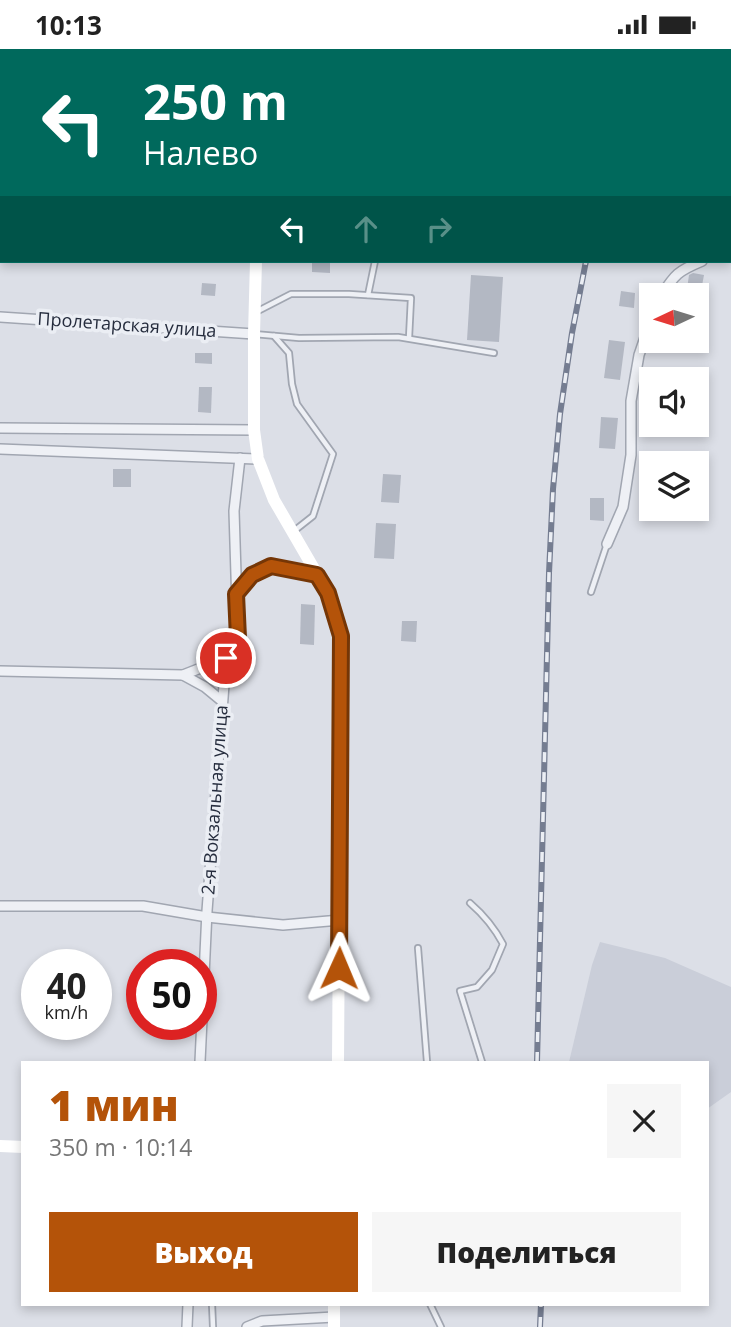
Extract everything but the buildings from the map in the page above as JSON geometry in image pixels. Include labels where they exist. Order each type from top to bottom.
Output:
[{"type":"main road","points":[[256,263],[254,430],[258,459],[274,500],[328,593],[341,636],[338,1061]]},
{"type":"main road","points":[[0,1146],[21,1147]]},
{"type":"street","points":[[669,283],[680,270],[697,263]]},
{"type":"street","name":"Пролетарская улица","points":[[0,317],[254,334]]},
{"type":"street","points":[[607,544],[623,507],[631,455],[631,401],[640,353]]},
{"type":"street","points":[[0,428],[254,430]]},
{"type":"street","points":[[0,449],[258,459]]},
{"type":"street","name":"2-я Вокзальная улица","points":[[200,1061],[222,701],[226,658],[238,638],[233,511],[240,458]]},
{"type":"street","points":[[0,671],[183,675],[226,658]]},
{"type":"street","points":[[183,675],[205,687],[222,701]]},
{"type":"street","points":[[0,906],[143,906],[207,917],[283,925],[340,920]]},
{"type":"street","points":[[187,1327],[188,1306]]},
{"type":"street","points":[[247,1327],[262,1321],[334,1316]]},
{"type":"lane","points":[[368,295],[375,263]]},
{"type":"lane","points":[[254,313],[291,294],[411,298],[409,338]]},
{"type":"lane","points":[[254,334],[299,338],[398,337],[494,352]]},
{"type":"lane","points":[[273,335],[289,353],[297,404],[334,454],[313,516],[293,532]]},
{"type":"lane","points":[[591,593],[607,544]]},
{"type":"lane","points":[[236,594],[252,575],[271,566],[317,575]]},
{"type":"lane","points":[[470,904],[494,927],[503,944],[492,970],[477,987],[460,991],[482,1061]]},
{"type":"lane","points":[[418,948],[427,1061]]},
{"type":"lane","points":[[212,1306],[212,1327]]},
{"type":"lane","points":[[431,1306],[441,1327]]},
{"type":"shaded area","points":[[600,942],[665,958],[731,987],[731,1092],[709,1108],[709,1061],[569,1061]]},
{"type":"railway","points":[[537,1061],[553,489],[560,414],[586,263]]},
{"type":"railway","points":[[540,1327],[541,1306]]},
{"type":"route","points":[[226,658],[238,638],[236,594],[252,575],[271,566],[317,575],[328,593],[341,636],[339,968]]}]
